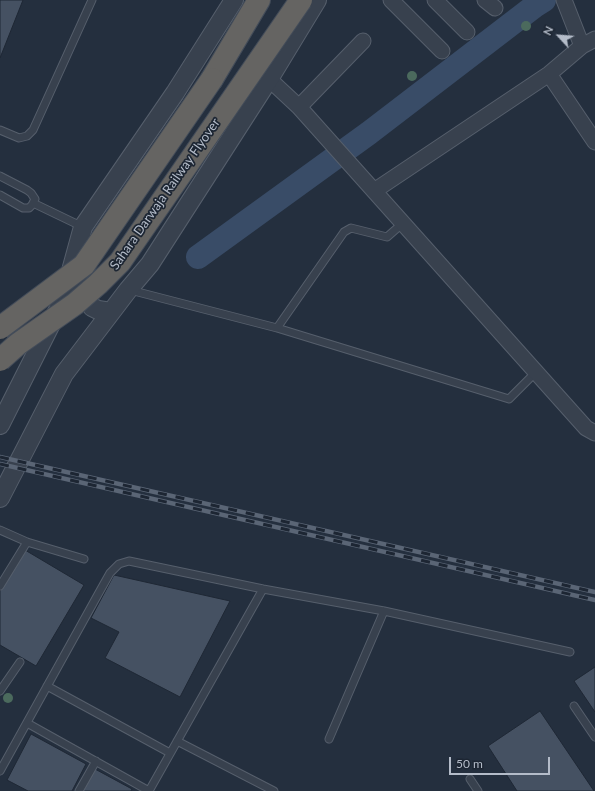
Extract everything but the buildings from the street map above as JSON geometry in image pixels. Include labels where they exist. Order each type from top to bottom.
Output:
[{"type":"highway","name":"Sahara Darwaja Railway Flyover","points":[[0,328],[84,265],[212,79],[259,0]]},
{"type":"highway","name":"Sahara Darwaja Railway Flyover","points":[[0,360],[18,344],[75,304],[120,262],[300,0]]},
{"type":"street","points":[[0,425],[63,300],[83,226],[175,92],[234,0]]},
{"type":"street","points":[[0,498],[64,374],[128,290],[150,264],[269,79],[317,0]]},
{"type":"street","points":[[391,0],[442,51]]},
{"type":"street","points":[[434,0],[467,32]]},
{"type":"street","points":[[374,191],[549,74],[589,42],[565,2]]},
{"type":"street","points":[[299,107],[363,41]]},
{"type":"street","points":[[549,74],[595,142]]},
{"type":"street","points":[[269,79],[299,107],[586,428],[595,433]]},
{"type":"street","points":[[72,268],[92,307],[98,310],[111,312]]},
{"type":"lane","points":[[0,130],[19,138],[27,136],[33,130],[92,0]]},
{"type":"lane","points":[[0,176],[31,193],[34,199],[29,208],[23,208],[0,195]]},
{"type":"lane","points":[[33,203],[83,226]]},
{"type":"lane","points":[[277,328],[344,232],[351,228],[387,237],[403,224]]},
{"type":"lane","points":[[128,290],[277,328],[509,399],[536,372]]},
{"type":"lane","points":[[0,530],[26,542],[84,559]]},
{"type":"lane","points":[[0,586],[26,542]]},
{"type":"lane","points":[[0,771],[100,589],[119,564],[130,561],[146,563],[263,589],[384,611],[570,652]]},
{"type":"lane","points":[[27,723],[149,791],[263,589]]},
{"type":"lane","points":[[329,739],[384,611]]},
{"type":"lane","points":[[0,691],[20,662]]},
{"type":"lane","points":[[47,686],[170,753]]},
{"type":"lane","points":[[574,706],[595,738]]},
{"type":"lane","points":[[177,741],[274,791]]},
{"type":"lane","points":[[79,791],[96,761]]},
{"type":"lane","points":[[470,779],[478,791]]},
{"type":"waterway","points":[[198,257],[369,133],[544,0]]},
{"type":"railway","points":[[0,457],[595,592]]},
{"type":"railway","points":[[0,464],[595,600]]}]
